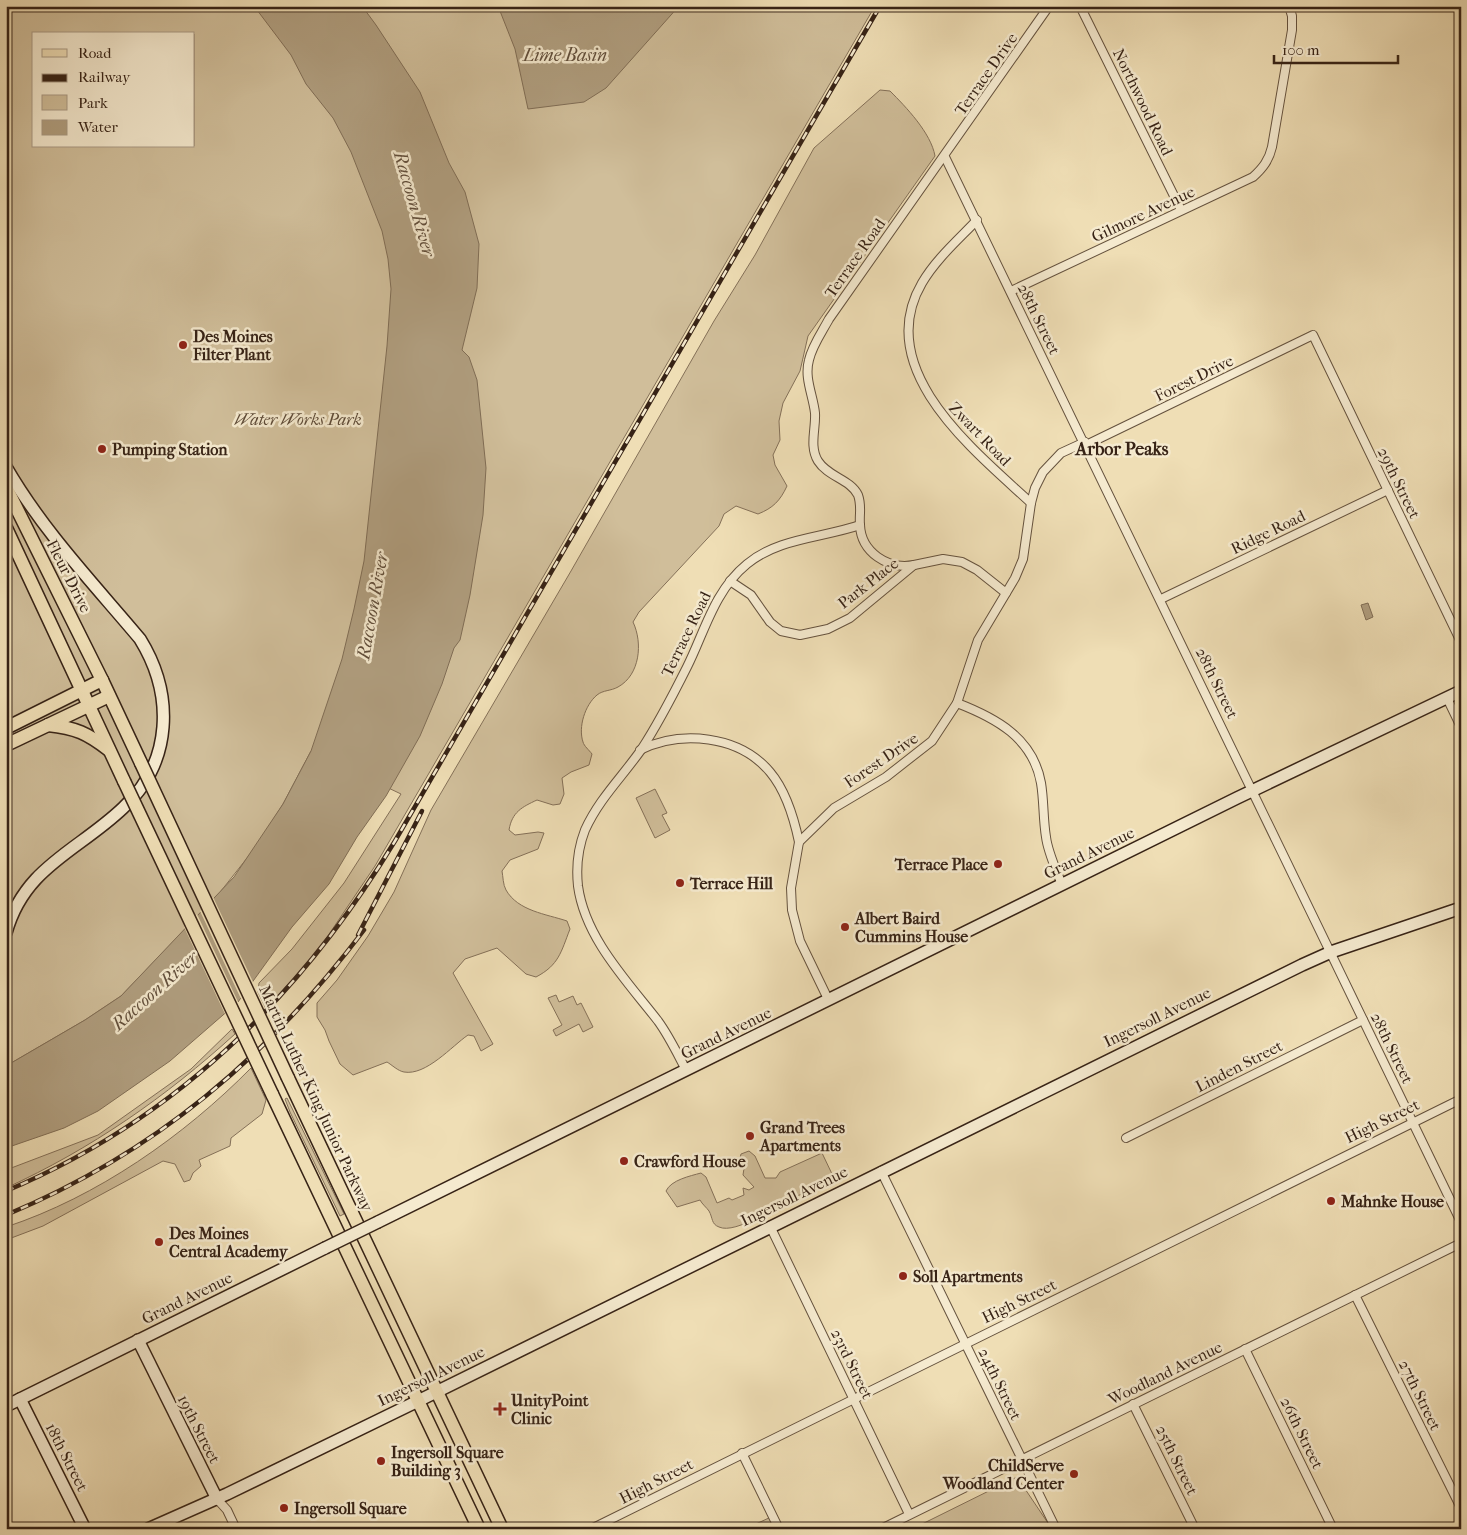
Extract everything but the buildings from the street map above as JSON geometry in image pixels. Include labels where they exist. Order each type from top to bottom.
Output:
[{"type":"main road","points":[[6,467],[44,526],[140,639],[151,656],[158,676],[165,712],[164,731],[158,755],[151,773],[139,790],[123,808],[40,872],[20,897],[6,933]]},
{"type":"main road","name":"Fleur Drive","points":[[6,487],[102,680]]},
{"type":"main road","points":[[6,528],[479,1529]]},
{"type":"main road","points":[[6,728],[102,680]]},
{"type":"main road","name":"Martin Luther King Junior Parkway","points":[[102,680],[502,1529]]},
{"type":"main road","name":"Grand Avenue","points":[[6,1406],[1253,790],[1461,691]]},
{"type":"main road","points":[[6,745],[109,696]]},
{"type":"main road","points":[[48,725],[76,728],[111,751]]},
{"type":"main road","name":"Ingersoll Avenue","points":[[148,1529],[216,1499],[418,1401],[1249,990],[1331,952],[1461,908]]},
{"type":"main road","name":"19th Street","points":[[138,1340],[216,1499]]},
{"type":"main road","name":"18th Street","points":[[20,1399],[85,1529]]},
{"type":"street","name":"Terrace Drive","points":[[945,157],[1049,6]]},
{"type":"street","name":"Northwood Road","points":[[1080,6],[1181,210]]},
{"type":"street","name":"Gilmore Avenue","points":[[1011,291],[1253,177],[1265,164],[1272,147],[1292,30],[1292,16],[1289,6]]},
{"type":"street","name":"28th Street","points":[[945,157],[1086,444],[1461,1222]]},
{"type":"street","name":"Terrace Road","points":[[686,1070],[669,1038],[626,982],[603,946],[584,909],[578,885],[579,854],[590,821],[612,786],[640,750],[687,667],[716,601],[730,581],[749,562],[771,549],[795,540],[833,534],[860,525],[861,505],[857,493],[848,484],[826,471],[814,453],[815,411],[807,375],[809,360],[829,319],[945,157]]},
{"type":"street","name":"Zwart Road","points":[[977,220],[934,266],[919,288],[911,313],[909,334],[912,356],[924,387],[945,421],[1031,503]]},
{"type":"street","name":"Forest Drive","points":[[799,842],[834,808],[886,777],[932,741],[957,703],[978,640],[1006,593],[1023,559],[1031,503],[1035,488],[1048,465],[1061,453],[1086,444],[1313,335]]},
{"type":"street","name":"29th Street","points":[[1313,335],[1461,642]]},
{"type":"street","name":"Ridge Road","points":[[1161,599],[1388,490]]},
{"type":"street","points":[[860,525],[866,545],[877,557],[899,566],[914,565]]},
{"type":"street","name":"Park Place","points":[[730,581],[751,595],[770,622],[781,631],[800,635],[828,629],[850,618],[914,565],[943,559],[962,562],[977,570],[1006,593]]},
{"type":"street","points":[[1447,698],[1461,727]]},
{"type":"street","points":[[957,703],[984,713],[1005,726],[1028,749],[1041,782],[1046,838],[1062,885]]},
{"type":"street","points":[[640,750],[663,741],[695,738],[716,741],[746,752],[763,765],[776,782],[790,811],[799,842],[791,888],[792,910],[800,941],[828,999]]},
{"type":"street","name":"Linden Street","points":[[1126,1138],[1363,1020]]},
{"type":"street","name":"High Street","points":[[591,1529],[1461,1099]]},
{"type":"street","name":"24th Street","points":[[881,1171],[1056,1529]]},
{"type":"street","name":"23rd Street","points":[[770,1226],[909,1514]]},
{"type":"street","name":"Woodland Avenue","points":[[881,1529],[1461,1243]]},
{"type":"street","name":"27th Street","points":[[1356,1295],[1461,1508]]},
{"type":"street","name":"26th Street","points":[[1245,1349],[1333,1529]]},
{"type":"street","name":"25th Street","points":[[1133,1404],[1195,1529]]},
{"type":"street","points":[[742,1453],[779,1529]]},
{"type":"street","name":"19th Street","points":[[216,1499],[227,1510],[236,1529]]},
{"type":"green space","name":"Water Works Park","points":[[6,6],[875,6],[375,866],[317,952],[266,1009],[258,992],[259,983],[292,949],[344,883],[401,794],[311,751],[283,804],[255,848],[217,896],[121,996],[85,1020],[6,1066]]},
{"type":"green space","points":[[880,90],[890,91],[910,113],[929,138],[935,156],[808,336],[800,371],[783,403],[779,421],[780,440],[773,455],[775,465],[787,486],[779,500],[758,514],[736,506],[724,514],[719,526],[639,612],[633,622],[638,639],[638,658],[631,675],[618,687],[597,695],[586,710],[581,730],[584,745],[592,754],[589,765],[571,772],[562,778],[564,794],[560,804],[553,805],[537,800],[518,811],[510,824],[509,830],[515,835],[544,833],[538,849],[510,860],[502,871],[506,890],[518,903],[533,911],[567,921],[570,929],[558,957],[550,968],[536,977],[526,974],[497,948],[465,959],[453,973],[493,1044],[481,1051],[474,1036],[468,1035],[430,1065],[421,1069],[404,1072],[387,1062],[353,1075],[340,1064],[317,1017],[317,1003],[337,980],[368,936],[394,892],[431,810],[714,321],[755,255],[814,148]]},
{"type":"green space","points":[[655,789],[667,813],[662,815],[670,830],[655,838],[636,798]]},
{"type":"green space","points":[[556,995],[559,1002],[573,996],[577,1005],[581,1003],[593,1027],[583,1032],[579,1024],[556,1036],[553,1030],[562,1025],[548,998]]},
{"type":"green space","points":[[232,1029],[235,1034],[155,1100],[98,1139],[6,1188],[6,1170],[98,1135],[191,1069]]},
{"type":"green space","points":[[251,1068],[266,1100],[262,1114],[231,1138],[230,1146],[199,1160],[201,1166],[193,1173],[190,1180],[184,1182],[175,1164],[163,1161],[43,1226],[6,1240],[6,1227],[73,1199],[138,1162],[197,1117]]},
{"type":"green space","points":[[287,1098],[344,1214],[340,1216],[290,1112],[285,1099]]},
{"type":"green space","points":[[749,1151],[755,1156],[765,1178],[776,1178],[780,1172],[822,1153],[833,1176],[822,1187],[797,1196],[747,1223],[727,1228],[719,1227],[715,1224],[709,1211],[700,1200],[677,1207],[666,1191],[676,1181],[701,1173],[706,1177],[717,1203],[744,1195],[743,1188],[749,1190],[754,1187],[743,1175],[745,1162],[740,1158],[741,1154]]},
{"type":"green space","points":[[1017,1477],[1052,1529],[912,1529]]},
{"type":"green space","points":[[771,1517],[778,1529],[745,1529]]},
{"type":"water","name":"Raccoon River","points":[[254,6],[362,6],[420,92],[449,163],[465,192],[479,244],[477,288],[462,350],[469,357],[477,380],[486,468],[483,515],[470,595],[460,640],[454,648],[442,684],[420,736],[386,796],[357,837],[329,884],[292,927],[238,1002],[170,1061],[98,1111],[64,1128],[6,1148],[6,1066],[85,1020],[121,996],[234,877],[283,804],[311,751],[342,659],[354,609],[364,561],[387,346],[391,289],[388,259],[382,231],[351,152],[333,118],[306,84],[291,55]]},
{"type":"water","name":"Lime Basin","points":[[498,6],[679,6],[606,88],[584,102],[528,109],[515,49]]},
{"type":"water","points":[[1368,603],[1373,617],[1366,620],[1361,605]]},
{"type":"pier","points":[[213,897],[254,984],[242,1001],[200,911]]},
{"type":"pier","points":[[197,914],[239,1004],[226,1016],[184,927]]},
{"type":"railway","points":[[6,1191],[67,1162],[125,1128],[179,1090],[229,1048],[275,1001],[318,951],[358,898],[395,841],[880,6]]},
{"type":"railway","points":[[358,935],[422,811]]},
{"type":"railway","points":[[6,1215],[60,1190],[111,1162],[159,1131],[205,1097],[248,1060],[289,1019],[364,930]]},
{"type":"place","name":"Des Moines Filter Plant","points":[[183,345]]},
{"type":"place","name":"Pumping Station","points":[[102,449]]},
{"type":"place","name":"Terrace Place","points":[[998,864]]},
{"type":"place","name":"Terrace Hill","points":[[680,883]]},
{"type":"place","name":"Albert Baird Cummins House","points":[[845,927]]},
{"type":"place","name":"Grand Trees Apartments","points":[[750,1136]]},
{"type":"place","name":"Crawford House","points":[[624,1161]]},
{"type":"place","name":"Mahnke House","points":[[1331,1201]]},
{"type":"place","name":"Des Moines Central Academy","points":[[159,1242]]},
{"type":"place","name":"Soll Apartments","points":[[903,1276]]},
{"type":"place","name":"UnityPoint Clinic","points":[[500,1409]]},
{"type":"place","name":"Ingersoll Square Building 3","points":[[381,1461]]},
{"type":"place","name":"ChildServe Woodland Center","points":[[1074,1474]]},
{"type":"place","name":"Ingersoll Square","points":[[284,1508]]},
{"type":"district","name":"Arbor Peaks","points":[[1122,449]]}]
